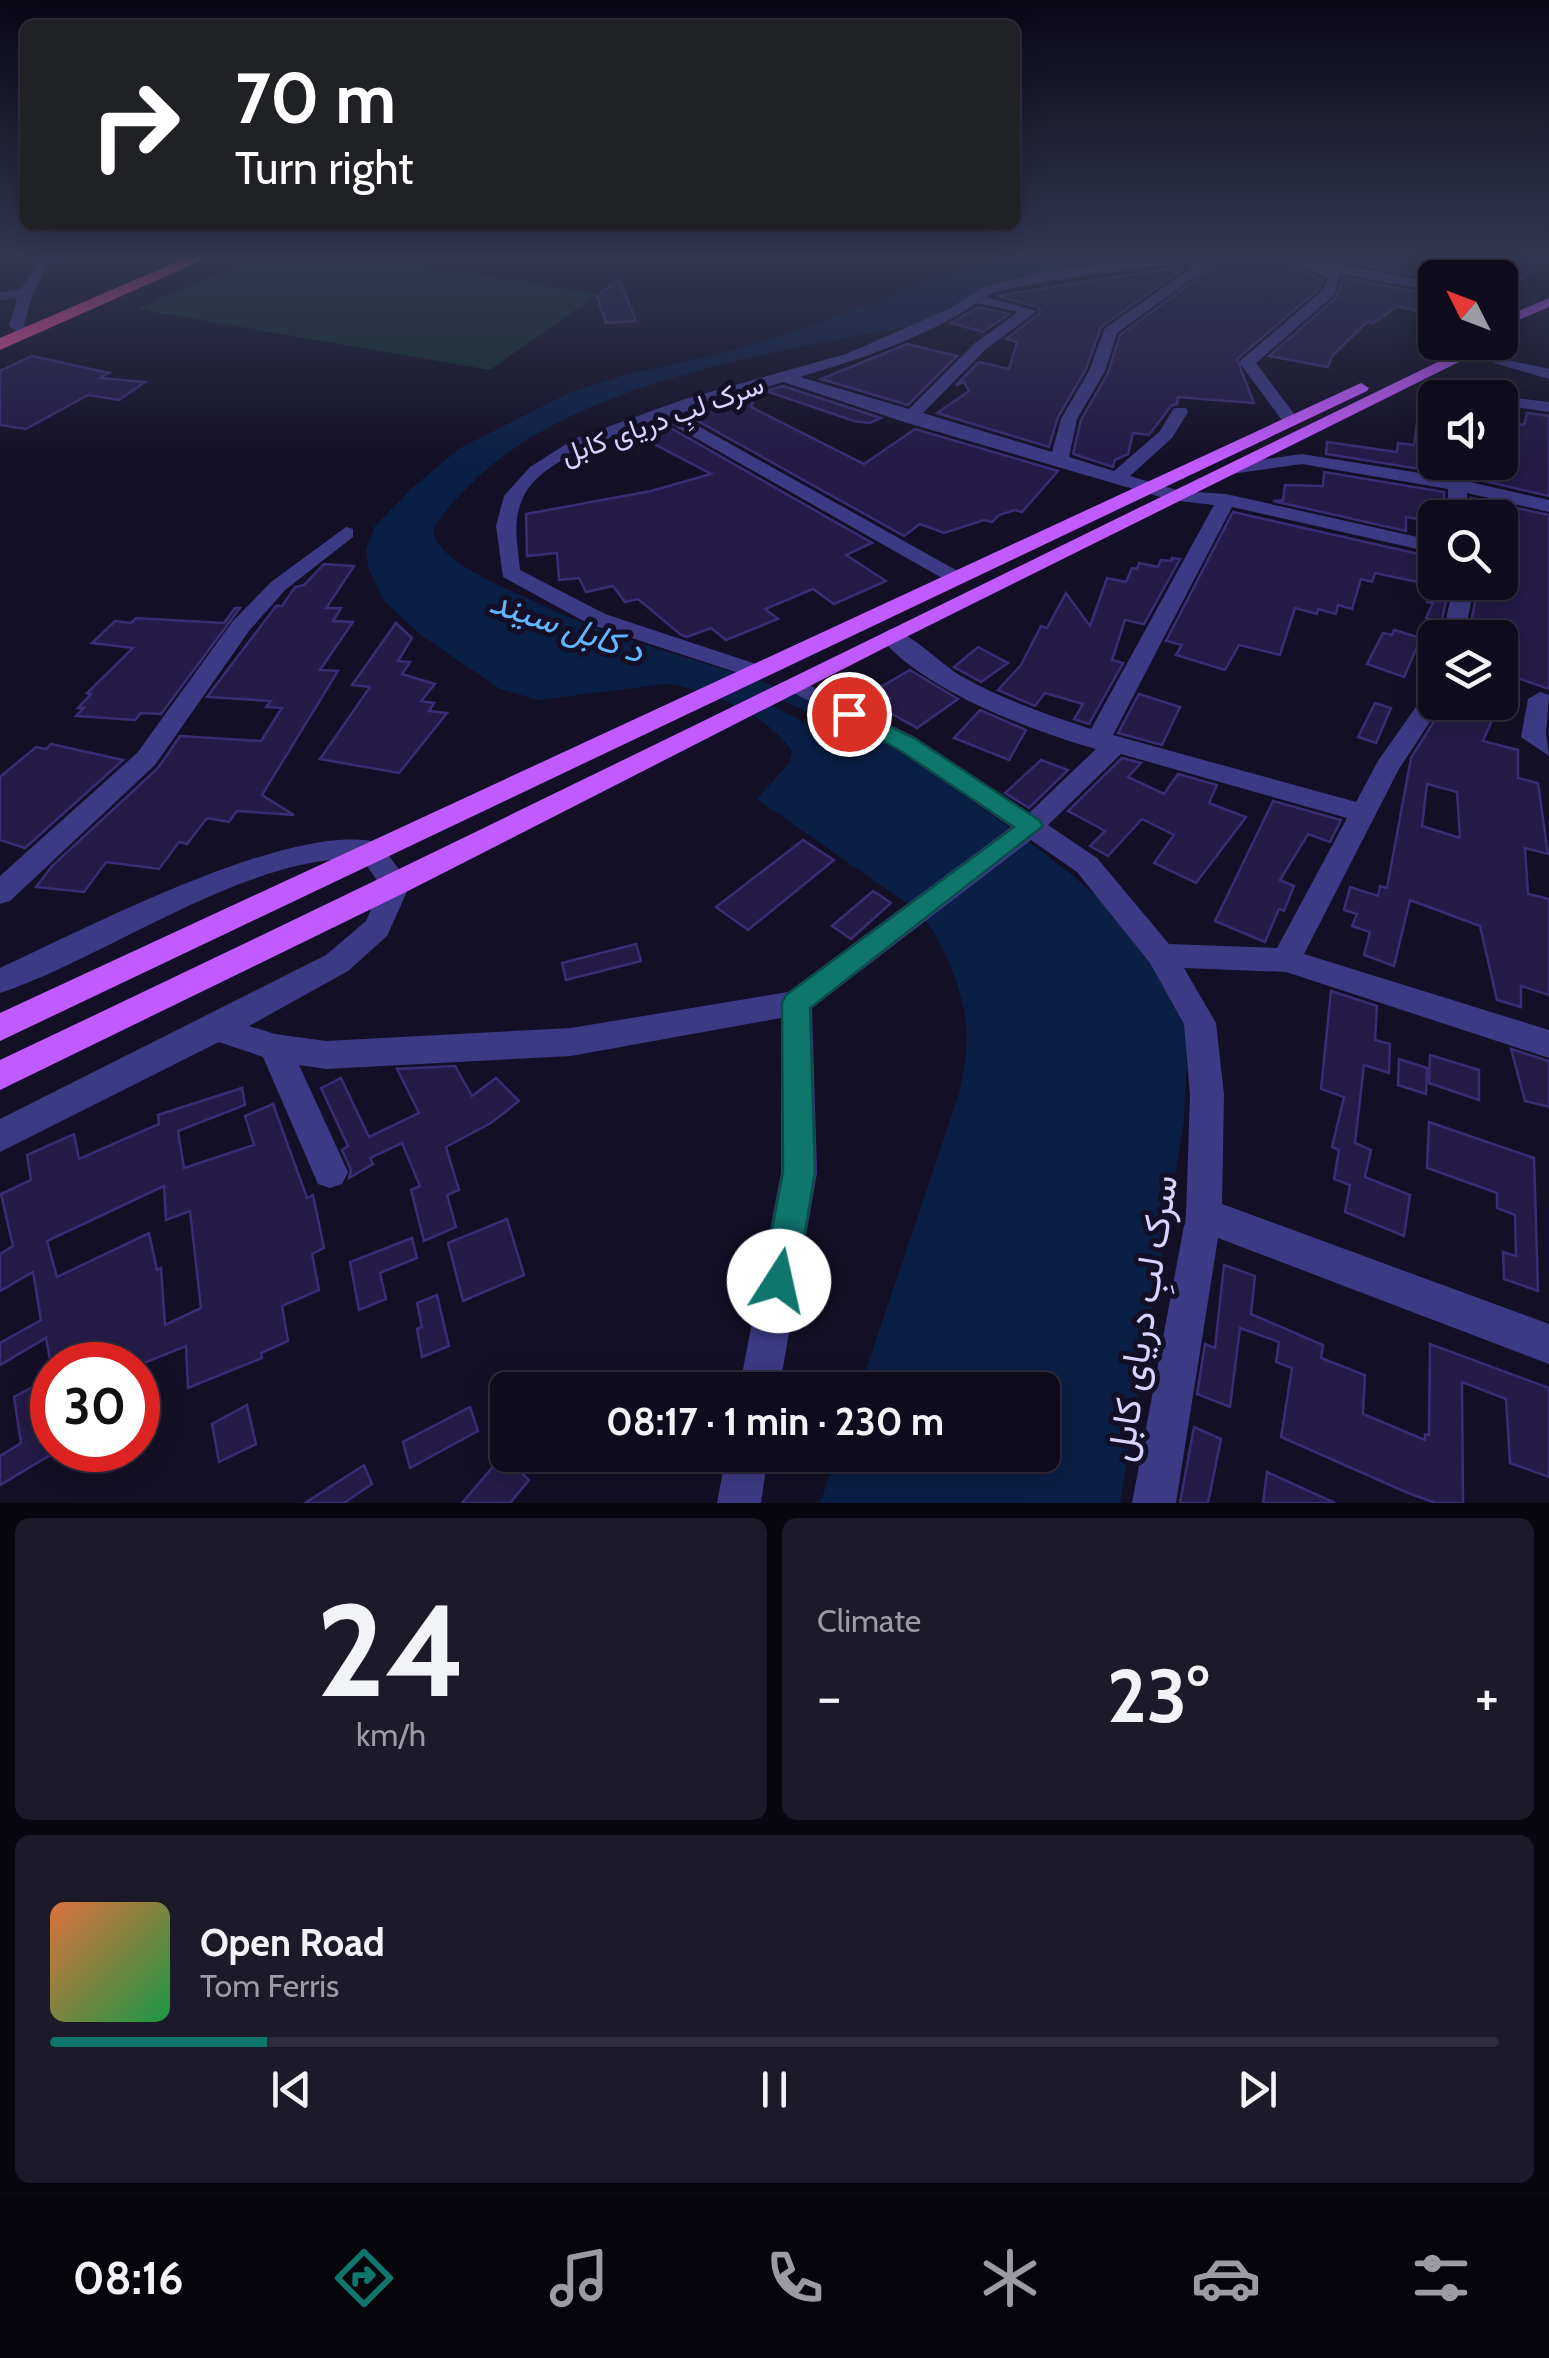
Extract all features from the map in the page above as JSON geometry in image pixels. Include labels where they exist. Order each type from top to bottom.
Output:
[{"type":"highway","points":[[9,336],[35,324]]},
{"type":"highway","points":[[9,336],[40,324]]},
{"type":"main road","points":[[0,1028],[1144,486],[1421,360]]},
{"type":"main road","points":[[0,1076],[396,886],[1231,469],[1476,360]]},
{"type":"street","name":"سرک لبِ دریای کابل","points":[[752,672],[604,623],[545,598],[510,573],[506,526],[520,486],[554,457],[580,443],[780,375],[864,352],[925,324]]},
{"type":"street","points":[[910,418],[968,354],[1007,324]]},
{"type":"street","points":[[1058,461],[1069,419],[1097,371],[1110,331],[1120,324]]},
{"type":"street","points":[[1290,419],[1284,406],[1247,362],[1291,324]]},
{"type":"street","points":[[1517,360],[1549,374]]},
{"type":"street","points":[[780,375],[910,418],[1178,496],[1226,500],[1418,543]]},
{"type":"street","points":[[1518,403],[1549,406]]},
{"type":"street","points":[[1117,478],[1166,434],[1180,412]]},
{"type":"street","points":[[664,413],[956,578]]},
{"type":"street","points":[[1231,469],[1302,459],[1458,485],[1549,506]]},
{"type":"street","points":[[1458,485],[1458,500]]},
{"type":"street","points":[[217,1028],[276,1048],[326,1055],[571,1042],[796,1003],[1025,830],[1106,743],[1226,500]]},
{"type":"street","points":[[0,893],[146,759],[241,626],[278,586],[346,533]]},
{"type":"street","points":[[890,636],[950,682],[997,706],[1106,743],[1364,813]]},
{"type":"street","name":"سرک لبِ دریای کابل","points":[[792,688],[906,744],[1025,830],[1087,865],[1161,955],[1200,1023],[1208,1095],[1204,1215],[1154,1503]]},
{"type":"street","points":[[1540,699],[1533,737],[1549,748]]},
{"type":"street","points":[[1286,960],[1388,767],[1419,720]]},
{"type":"street","points":[[0,981],[296,854],[336,848],[370,850],[396,886],[378,928],[337,963],[217,1028],[0,1136]]},
{"type":"street","points":[[1161,955],[1286,960],[1549,1044]]},
{"type":"street","points":[[762,1372],[799,1172],[796,1003]]},
{"type":"street","points":[[276,1048],[330,1172]]},
{"type":"street","points":[[1204,1215],[1549,1344]]},
{"type":"street","points":[[739,1503],[745,1472]]},
{"type":"green space","points":[[225,324],[555,324],[490,370]]},
{"type":"water","name":"د کابل سيند","points":[[815,324],[914,324],[734,361],[613,398],[558,422],[508,453],[466,489],[433,531],[448,555],[514,592],[610,633],[787,690],[839,712],[873,732],[1047,855],[1106,905],[1156,962],[1174,994],[1184,1024],[1184,1122],[1120,1503],[820,1503],[831,1472],[1060,1472],[1060,1372],[865,1372],[959,1094],[966,1055],[966,1025],[947,958],[933,930],[915,909],[757,799],[789,763],[792,752],[754,716],[719,698],[667,684],[538,700],[500,689],[421,635],[384,601],[368,567],[366,549],[375,526],[414,486],[460,448],[569,393],[625,375],[719,354]],"holes":[[[766,694],[840,725],[839,729],[823,732],[759,699]]]},
{"type":"building","points":[[955,324],[994,324],[983,332]]},
{"type":"building","points":[[1025,324],[1105,324],[1086,369],[1058,417],[1049,447],[937,413],[969,391],[964,382],[956,385],[979,362],[1009,369],[1017,342],[1006,339]]},
{"type":"building","points":[[1135,324],[1278,324],[1237,359],[1254,403],[1178,397],[1177,404],[1171,406],[1149,435],[1133,433],[1128,454],[1115,460],[1113,467],[1073,454],[1081,420],[1108,373],[1120,335]]},
{"type":"building","points":[[1306,324],[1365,324],[1332,356],[1328,367],[1269,356]]},
{"type":"building","points":[[907,344],[957,356],[908,405],[821,379]]},
{"type":"building","points":[[32,356],[109,373],[100,378],[145,382],[119,400],[88,395],[26,429],[0,425],[0,371]]},
{"type":"building","points":[[783,386],[881,418],[870,423],[854,421],[766,391]]},
{"type":"building","points":[[756,394],[751,407],[864,464],[915,429],[1058,471],[1022,512],[1015,510],[992,522],[984,520],[944,533],[920,524],[904,536],[687,415]]},
{"type":"building","points":[[1527,413],[1549,416],[1549,496],[1480,480],[1518,480],[1518,424],[1524,425]]},
{"type":"building","points":[[662,423],[872,543],[846,555],[886,581],[834,604],[813,589],[765,609],[778,619],[726,640],[711,628],[687,637],[681,635],[638,599],[625,602],[613,586],[586,592],[579,578],[559,580],[557,553],[527,556],[526,514],[651,491],[711,474],[633,433]]},
{"type":"building","points":[[1417,423],[1418,469],[1326,454],[1327,442],[1397,452],[1398,443],[1414,445]]},
{"type":"building","points":[[1324,472],[1444,492],[1444,500],[1418,500],[1418,519],[1406,517],[1406,531],[1273,501],[1283,500],[1285,485],[1323,486]]},
{"type":"building","points":[[1518,508],[1549,515],[1549,689],[1518,678],[1518,620],[1472,620],[1475,600],[1518,600]]},
{"type":"building","points":[[1233,512],[1418,554],[1418,582],[1375,573],[1372,582],[1361,579],[1352,609],[1338,605],[1336,614],[1318,609],[1317,614],[1295,608],[1280,655],[1239,645],[1225,670],[1176,655],[1182,645],[1166,641]]},
{"type":"building","points":[[1180,559],[1144,624],[1125,620],[1112,660],[1123,663],[1089,724],[1074,719],[1083,704],[1045,693],[1035,706],[998,690],[1021,665],[1041,626],[1047,628],[1066,593],[1090,626],[1107,578],[1126,582],[1139,563],[1158,567],[1161,560]]},
{"type":"building","points":[[324,564],[354,566],[326,608],[341,608],[333,621],[353,622],[320,670],[338,671],[262,795],[294,815],[237,811],[229,822],[207,818],[187,844],[179,842],[159,869],[106,862],[84,892],[36,887],[52,866],[158,768],[180,736],[261,741],[282,708],[266,707],[271,701],[207,697],[276,606],[282,606],[295,587],[304,585]]},
{"type":"building","points":[[1446,600],[1442,620],[1426,618],[1433,603],[1427,602]]},
{"type":"building","points":[[235,608],[240,608],[161,714],[141,713],[135,720],[76,716],[91,694],[87,693],[133,648],[92,643],[115,621],[131,623],[136,618],[224,623]]},
{"type":"building","points":[[396,623],[412,638],[398,661],[410,662],[402,674],[435,684],[421,701],[434,703],[429,711],[447,713],[399,773],[320,759],[370,687],[352,685]]},
{"type":"building","points":[[1394,630],[1418,637],[1404,677],[1367,664],[1383,633],[1392,635]]},
{"type":"building","points":[[978,647],[1008,663],[981,682],[954,667]]},
{"type":"building","points":[[910,670],[958,699],[917,728],[878,706],[890,698],[877,689]]},
{"type":"building","points":[[1139,694],[1180,707],[1162,745],[1118,733]]},
{"type":"building","points":[[1375,703],[1391,708],[1376,743],[1358,737]]},
{"type":"building","points":[[980,710],[1026,730],[1009,760],[954,738]]},
{"type":"building","points":[[1435,720],[1492,720],[1483,741],[1518,750],[1518,778],[1538,783],[1548,854],[1525,848],[1528,894],[1549,899],[1549,995],[1521,986],[1521,1007],[1497,1000],[1480,926],[1410,900],[1394,966],[1364,955],[1370,932],[1352,926],[1357,914],[1344,910],[1350,887],[1378,896],[1380,886],[1387,888],[1411,758]],"holes":[[[1427,784],[1457,792],[1460,838],[1422,826]]]},
{"type":"building","points":[[51,744],[123,760],[25,848],[0,840],[0,777],[36,747],[46,749]]},
{"type":"building","points":[[1122,758],[1141,763],[1128,777],[1164,794],[1178,774],[1217,785],[1209,803],[1246,817],[1196,883],[1154,863],[1174,835],[1142,819],[1108,856],[1090,846],[1105,831],[1068,811]]},
{"type":"building","points":[[1041,760],[1068,770],[1029,808],[1005,793]]},
{"type":"building","points":[[1273,801],[1341,820],[1330,842],[1308,834],[1280,880],[1294,886],[1265,942],[1215,921]]},
{"type":"building","points":[[803,840],[834,860],[748,930],[716,907]]},
{"type":"building","points":[[873,891],[891,903],[851,939],[832,926]]},
{"type":"building","points":[[636,944],[641,961],[566,980],[562,963]]},
{"type":"building","points":[[1331,991],[1377,1006],[1375,1040],[1390,1044],[1389,1073],[1364,1065],[1355,1143],[1371,1150],[1365,1177],[1410,1195],[1404,1236],[1345,1212],[1350,1185],[1334,1179],[1339,1150],[1332,1147],[1344,1097],[1321,1089]]},
{"type":"building","points":[[1511,1049],[1549,1061],[1549,1107],[1525,1101]]},
{"type":"building","points":[[1430,1055],[1479,1070],[1479,1100],[1429,1083]]},
{"type":"building","points":[[1399,1059],[1427,1068],[1426,1094],[1398,1085]]},
{"type":"building","points":[[455,1066],[472,1096],[496,1078],[519,1101],[491,1123],[446,1147],[459,1190],[447,1195],[456,1227],[424,1241],[411,1190],[420,1186],[402,1143],[370,1158],[373,1164],[349,1178],[351,1170],[342,1150],[348,1146],[321,1088],[341,1078],[369,1137],[419,1113],[397,1069]]},
{"type":"building","points":[[242,1088],[245,1105],[178,1131],[184,1168],[254,1145],[245,1116],[273,1104],[307,1198],[313,1195],[324,1248],[312,1254],[319,1290],[282,1306],[288,1341],[261,1353],[262,1358],[188,1388],[186,1346],[160,1357],[160,1342],[47,1342],[46,1338],[30,1342],[30,1347],[0,1365],[0,1343],[41,1320],[33,1272],[0,1291],[0,1254],[13,1246],[1,1194],[31,1180],[27,1155],[74,1134],[79,1159],[159,1124],[158,1115]],"holes":[[[164,1186],[166,1220],[190,1211],[201,1308],[165,1325],[161,1268],[157,1270],[149,1233],[57,1277],[47,1241]]]},
{"type":"building","points":[[1429,1122],[1534,1158],[1538,1291],[1504,1279],[1503,1252],[1516,1256],[1515,1215],[1497,1208],[1497,1193],[1427,1168]]},
{"type":"building","points":[[507,1219],[524,1275],[463,1301],[448,1243]]},
{"type":"building","points":[[412,1238],[417,1258],[380,1273],[386,1299],[359,1310],[350,1262]]},
{"type":"building","points":[[1224,1265],[1255,1276],[1251,1314],[1323,1345],[1321,1358],[1365,1375],[1363,1414],[1425,1440],[1425,1434],[1429,1435],[1430,1344],[1549,1388],[1549,1477],[1510,1463],[1506,1399],[1462,1382],[1463,1503],[1436,1503],[1408,1493],[1281,1437],[1292,1368],[1276,1362],[1279,1342],[1240,1328],[1230,1407],[1197,1394],[1205,1344],[1215,1348]]},
{"type":"building","points":[[437,1295],[449,1346],[422,1357],[417,1303]]},
{"type":"building","points":[[30,1389],[30,1467],[0,1485],[0,1456],[21,1443],[14,1397]]},
{"type":"building","points":[[247,1405],[256,1444],[219,1462],[212,1424]]},
{"type":"building","points":[[470,1407],[478,1431],[410,1468],[403,1442]]},
{"type":"building","points":[[1194,1427],[1221,1439],[1208,1503],[1180,1503]]},
{"type":"building","points":[[364,1465],[372,1484],[344,1503],[305,1503]]},
{"type":"building","points":[[490,1470],[521,1472],[529,1480],[510,1503],[462,1503]]},
{"type":"building","points":[[1267,1472],[1335,1503],[1263,1503]]},
{"type":"route","points":[[779,1281],[799,1172],[796,1003],[1031,826],[906,744],[849,714]]}]
